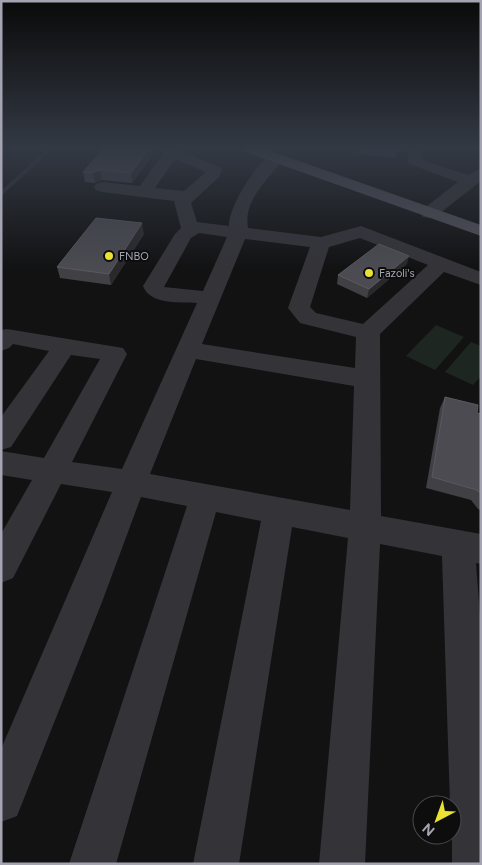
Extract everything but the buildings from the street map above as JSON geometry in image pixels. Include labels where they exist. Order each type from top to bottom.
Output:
[{"type":"main road","points":[[367,188],[481,231]]},
{"type":"street","points":[[113,188],[188,197]]},
{"type":"street","points":[[144,192],[146,188]]},
{"type":"street","points":[[190,228],[182,202],[197,188]]},
{"type":"street","points":[[252,188],[240,208],[237,217],[248,224],[321,243],[361,232],[481,280]]},
{"type":"street","points":[[429,213],[461,188]]},
{"type":"street","points":[[211,298],[162,294],[155,290],[153,286],[184,234],[190,228],[248,224]]},
{"type":"street","points":[[1,800],[84,602],[131,483],[188,350],[211,298],[248,224]]},
{"type":"street","points":[[321,243],[299,308],[308,318],[368,332]]},
{"type":"street","points":[[342,864],[364,527],[368,332],[441,264]]},
{"type":"street","points":[[1,568],[115,354],[4,339]]},
{"type":"street","points":[[1,439],[65,346]]},
{"type":"street","points":[[188,350],[367,379]]},
{"type":"street","points":[[1,463],[131,483],[469,546],[475,768],[475,864]]},
{"type":"street","points":[[92,864],[205,497]]},
{"type":"street","points":[[216,864],[279,511]]},
{"type":"shaded area","points":[[436,325],[464,337],[435,370],[406,356]]},
{"type":"shaded area","points":[[471,342],[481,346],[481,376],[473,385],[445,372]]},
{"type":"waterway","points":[[1,194],[7,188]]},
{"type":"place","name":"FNBO","points":[[109,256]]},
{"type":"place","name":"Fazoli's","points":[[369,273]]}]
